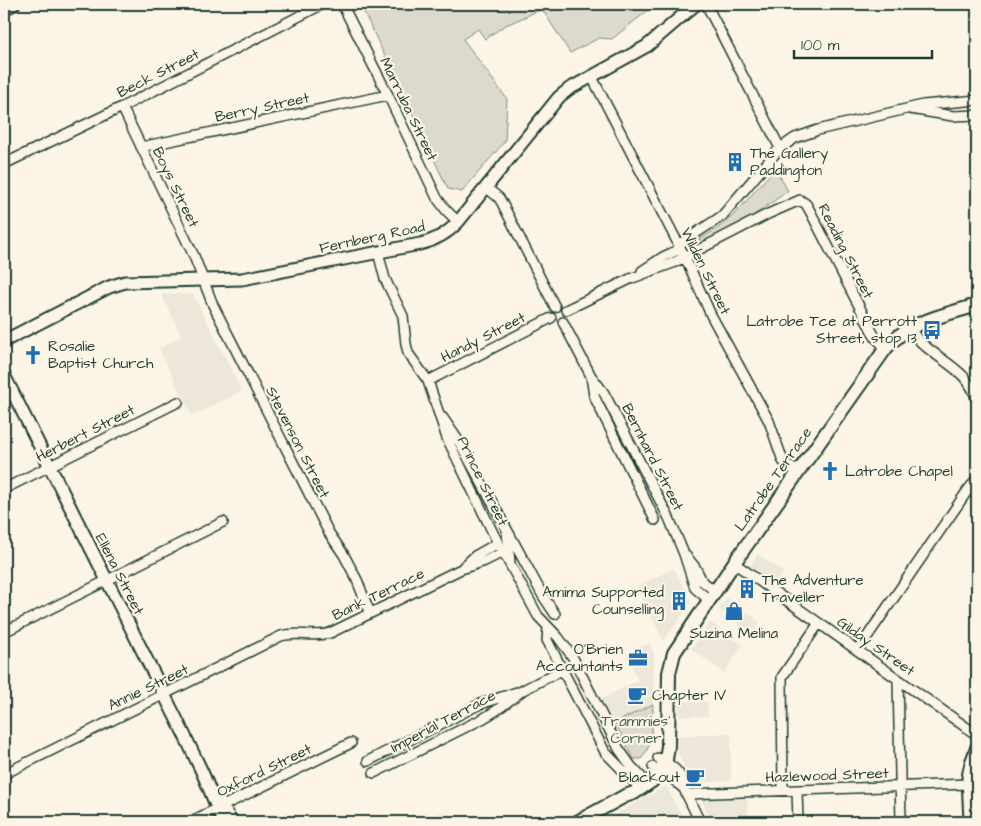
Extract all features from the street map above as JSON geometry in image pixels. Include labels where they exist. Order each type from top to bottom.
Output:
[{"type":"main road","name":"Latrobe Terrace","points":[[659,764],[669,736],[667,728],[671,661],[674,653],[734,563],[886,348],[900,334],[910,328],[928,320],[977,305]]},
{"type":"main road","points":[[577,822],[642,784],[659,764]]},
{"type":"street","points":[[4,9],[14,4]]},
{"type":"street","name":"Beck Street","points":[[4,164],[122,107],[323,4]]},
{"type":"street","name":"Marruba Street","points":[[342,4],[437,198],[458,222]]},
{"type":"street","name":"Fernberg Road","points":[[4,341],[110,287],[124,282],[242,279],[420,244],[438,238],[458,222],[558,97],[647,46],[696,4]]},
{"type":"street","points":[[706,4],[780,148]]},
{"type":"street","name":"Wilden Street","points":[[592,77],[681,250],[711,315],[769,421],[783,461],[798,472]]},
{"type":"street","name":"Berry Street","points":[[141,147],[388,95]]},
{"type":"street","points":[[566,310],[630,279],[673,263],[681,250],[722,216],[780,148],[795,138],[811,132],[908,108],[933,103],[977,100]]},
{"type":"street","name":"Boys Street","points":[[122,107],[204,280]]},
{"type":"street","points":[[908,108],[953,116],[977,116]]},
{"type":"street","points":[[486,187],[502,203],[555,307]]},
{"type":"street","name":"Reading Street","points":[[681,250],[794,202],[801,201],[810,211],[875,337],[886,348]]},
{"type":"street","name":"Prince Street","points":[[378,252],[385,278],[400,308],[408,353],[428,381],[452,449],[498,543],[511,563],[538,616],[558,637],[572,656],[619,749],[634,769],[642,784]]},
{"type":"street","name":"Stevenson Street","points":[[204,280],[214,305],[329,532],[341,549],[357,580],[370,613]]},
{"type":"street","points":[[560,306],[566,310],[566,318],[563,322],[554,322],[551,318],[551,311],[555,307],[560,306]]},
{"type":"street","name":"Handy Street","points":[[428,381],[551,318]]},
{"type":"street","name":"Bernhard Street","points":[[563,322],[591,376],[602,390],[621,425],[669,518],[684,554],[695,589],[712,596]]},
{"type":"street","points":[[910,328],[917,339],[957,369],[972,388],[977,402]]},
{"type":"street","name":"Ellena Street","points":[[4,375],[164,694],[208,787],[220,807],[233,822]]},
{"type":"street","name":"Bernhard Street","points":[[591,376],[594,396],[655,520]]},
{"type":"street","name":"Herbert Street","points":[[4,489],[178,402]]},
{"type":"street","name":"Prince Street","points":[[437,410],[460,443],[543,596],[555,614]]},
{"type":"street","points":[[858,650],[977,479]]},
{"type":"street","points":[[4,632],[223,522]]},
{"type":"street","name":"Prince Street","points":[[506,527],[511,563]]},
{"type":"street","name":"Bank Terrace","points":[[461,569],[475,556],[498,543]]},
{"type":"street","name":"Bank Terrace","points":[[306,635],[330,634],[461,569],[485,561],[503,552]]},
{"type":"street","points":[[511,563],[521,554]]},
{"type":"street","name":"Gilday Street","points":[[734,563],[977,735]]},
{"type":"street","points":[[783,790],[782,677],[819,623]]},
{"type":"street","name":"Prince Street","points":[[548,628],[546,639],[605,752],[625,772],[642,784]]},
{"type":"street","name":"Annie Street","points":[[4,774],[281,636],[288,634],[306,635]]},
{"type":"street","name":"Imperial Terrace","points":[[368,761],[485,702],[522,690],[562,670]]},
{"type":"street","points":[[898,679],[901,822]]},
{"type":"street","name":"Imperial Terrace","points":[[374,773],[484,718],[522,690]]},
{"type":"street","name":"Oxford Street","points":[[190,822],[350,743]]},
{"type":"street","points":[[970,822],[971,763],[977,748]]},
{"type":"street","name":"Prince Street","points":[[619,749],[625,772]]},
{"type":"street","points":[[659,764],[677,770],[700,822]]},
{"type":"street","name":"Hazlewood Street","points":[[685,791],[797,790],[900,786],[971,779]]},
{"type":"street","points":[[797,790],[798,822]]},
{"type":"street","name":"Ellena Street","points":[[220,807],[223,822]]},
{"type":"shaded area","points":[[161,294],[193,294],[242,391],[192,416],[159,349],[182,336]]},
{"type":"shaded area","points":[[758,554],[784,573],[776,584],[750,566]]},
{"type":"shaded area","points":[[674,568],[691,602],[664,641],[636,587]]},
{"type":"shaded area","points":[[727,598],[760,622],[751,634],[719,609]]},
{"type":"shaded area","points":[[710,622],[743,645],[724,673],[691,649]]},
{"type":"shaded area","points":[[649,643],[654,654],[653,704],[615,723],[601,699],[638,680],[627,654]]},
{"type":"shaded area","points":[[679,701],[708,702],[708,716],[679,716]]},
{"type":"shaded area","points":[[731,733],[731,781],[692,783],[677,751],[677,736]]},
{"type":"shaded area","points":[[666,786],[685,822],[601,822]]},
{"type":"shaded area","points":[[747,798],[749,822],[713,822],[700,799]]},
{"type":"shaded area","points":[[442,812],[448,822],[422,822]]},
{"type":"green space","points":[[360,4],[656,4],[612,39],[599,38],[570,53],[542,9],[504,26],[485,39],[478,29],[463,39],[507,99],[505,141],[462,192],[448,189]]},
{"type":"green space","points":[[776,169],[788,191],[754,215],[696,247],[694,243],[726,222]]},
{"type":"green space","name":"Trammies' Corner","points":[[653,704],[652,733],[648,747],[641,759],[634,759],[615,723]]},
{"type":"place","name":"The Gallery Paddington","points":[[735,162]]},
{"type":"place","name":"Latrobe Tce at Perrott Street, stop 13","points":[[932,330]]},
{"type":"place","name":"Rosalie Baptist Church","points":[[33,355]]},
{"type":"place","name":"Latrobe Chapel","points":[[830,471]]},
{"type":"place","name":"The Adventure Traveller","points":[[747,589]]},
{"type":"place","name":"Amima Supported Counselling","points":[[679,601]]},
{"type":"place","name":"Suzina Melina","points":[[734,611]]},
{"type":"place","name":"O'Brien Accountants","points":[[638,658]]},
{"type":"place","name":"Chapter IV","points":[[637,695]]},
{"type":"place","name":"Blackout","points":[[695,777]]}]
